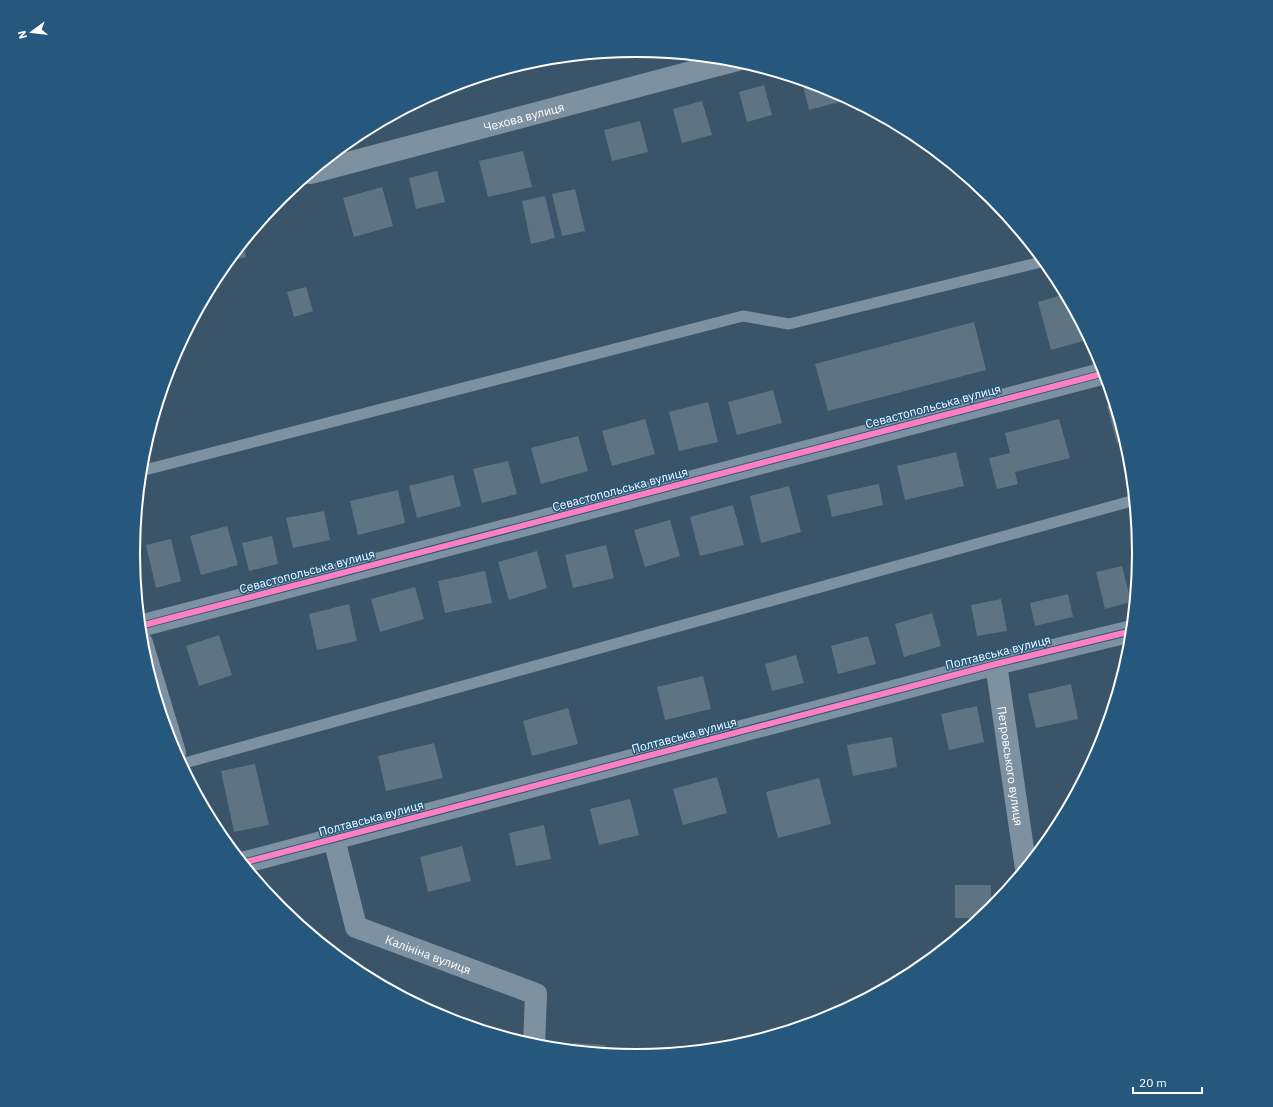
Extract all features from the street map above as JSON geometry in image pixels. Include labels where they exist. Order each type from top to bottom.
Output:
[{"type":"street","name":"Чехова вулиця","points":[[322,170],[720,65]]},
{"type":"street","name":"Севастопольська вулиця","points":[[145,625],[1099,374]]},
{"type":"street","name":"Полтавська вулиця","points":[[247,862],[996,664],[1126,632]]},
{"type":"street","name":"Петровського вулиця","points":[[996,664],[1025,862]]},
{"type":"street","name":"Калініна вулиця","points":[[334,839],[356,927],[536,994],[534,1039]]},
{"type":"lane","points":[[148,469],[743,316],[789,324],[1038,263]]},
{"type":"lane","points":[[186,763],[1130,501]]},
{"type":"building","points":[[764,85],[772,115],[747,122],[739,92]]},
{"type":"building","points":[[803,86],[841,101],[809,110]]},
{"type":"building","points":[[702,101],[712,135],[682,143],[673,109]]},
{"type":"building","points":[[640,121],[648,152],[612,161],[604,130]]},
{"type":"building","points":[[523,151],[532,187],[488,197],[479,161]]},
{"type":"building","points":[[437,171],[445,202],[416,209],[409,178]]},
{"type":"building","points":[[382,187],[393,226],[354,237],[343,198]]},
{"type":"building","points":[[575,189],[585,231],[562,236],[552,194]]},
{"type":"building","points":[[545,196],[555,238],[531,244],[522,201]]},
{"type":"building","points":[[244,249],[246,257],[237,259]]},
{"type":"building","points":[[306,287],[313,311],[294,317],[287,292]]},
{"type":"building","points":[[1060,296],[1085,340],[1051,350],[1038,302]]},
{"type":"building","points":[[974,322],[986,370],[828,411],[815,364]]},
{"type":"building","points":[[773,390],[782,423],[737,435],[728,402]]},
{"type":"building","points":[[708,402],[718,442],[679,451],[669,412]]},
{"type":"building","points":[[1110,405],[1120,442],[1117,443],[1107,406]]},
{"type":"building","points":[[645,419],[655,454],[612,466],[602,431]]},
{"type":"building","points":[[1059,419],[1070,458],[1015,472],[1018,484],[997,489],[989,458],[1010,453],[1005,433]]},
{"type":"building","points":[[578,436],[588,471],[541,484],[531,448]]},
{"type":"building","points":[[956,452],[964,486],[905,500],[897,466]]},
{"type":"building","points":[[508,461],[517,494],[482,503],[473,469]]},
{"type":"building","points":[[453,475],[461,506],[417,518],[409,486]]},
{"type":"building","points":[[879,484],[883,505],[832,517],[827,495]]},
{"type":"building","points":[[789,486],[801,532],[761,543],[750,496]]},
{"type":"building","points":[[398,490],[405,523],[358,535],[350,501]]},
{"type":"building","points":[[733,505],[744,545],[700,556],[690,517]]},
{"type":"building","points":[[324,511],[330,540],[293,548],[286,518]]},
{"type":"building","points":[[670,520],[680,556],[645,567],[634,530]]},
{"type":"building","points":[[227,526],[238,565],[201,575],[190,536]]},
{"type":"building","points":[[272,536],[278,564],[249,571],[242,543]]},
{"type":"building","points":[[171,539],[181,581],[156,588],[146,545]]},
{"type":"building","points":[[606,545],[614,578],[573,588],[565,555]]},
{"type":"building","points":[[537,551],[547,588],[509,600],[498,562]]},
{"type":"building","points":[[1122,566],[1130,602],[1105,609],[1096,572]]},
{"type":"building","points":[[485,571],[492,603],[445,613],[438,581]]},
{"type":"building","points":[[415,587],[424,619],[380,632],[371,599]]},
{"type":"building","points":[[1068,594],[1073,617],[1035,626],[1030,603]]},
{"type":"building","points":[[1001,599],[1007,631],[977,636],[971,605]]},
{"type":"building","points":[[349,604],[357,641],[317,650],[309,614]]},
{"type":"building","points":[[932,613],[941,646],[904,657],[895,624]]},
{"type":"building","points":[[219,635],[232,675],[199,686],[186,646]]},
{"type":"building","points":[[868,636],[876,664],[838,674],[831,646]]},
{"type":"building","points":[[796,655],[804,683],[772,691],[765,664]]},
{"type":"building","points":[[703,676],[711,709],[665,720],[657,687]]},
{"type":"building","points":[[1071,684],[1078,719],[1036,728],[1028,694]]},
{"type":"building","points":[[977,706],[984,742],[949,750],[941,714]]},
{"type":"building","points":[[568,708],[578,744],[532,756],[523,721]]},
{"type":"building","points":[[892,737],[897,767],[853,776],[847,745]]},
{"type":"building","points":[[434,743],[443,778],[386,791],[378,756]]},
{"type":"building","points":[[255,764],[269,825],[234,832],[221,771]]},
{"type":"building","points":[[717,777],[727,813],[683,825],[673,789]]},
{"type":"building","points":[[819,778],[831,824],[778,838],[766,792]]},
{"type":"building","points":[[630,799],[639,835],[599,845],[590,809]]},
{"type":"building","points":[[544,825],[551,859],[516,866],[509,833]]},
{"type":"building","points":[[462,846],[471,881],[428,892],[420,857]]},
{"type":"building","points":[[955,885],[991,885],[991,902],[974,918],[955,918]]},
{"type":"building","points":[[573,1043],[605,1045],[605,1049],[604,1049],[573,1046]]},
{"type":"cycle path","points":[[145,625],[1099,374]]},
{"type":"cycle path","points":[[247,862],[996,664],[1126,632]]}]
